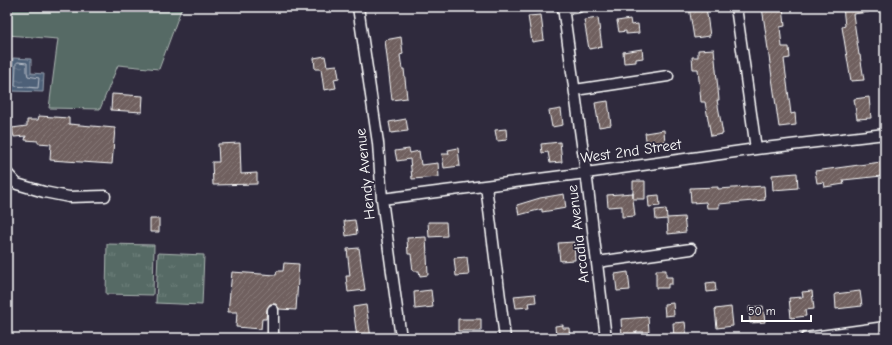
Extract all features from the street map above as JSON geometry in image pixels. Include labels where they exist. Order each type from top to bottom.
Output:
[{"type":"street","name":"Hendy Avenue","points":[[358,7],[378,143],[382,199],[401,338]]},
{"type":"street","points":[[563,8],[578,7]]},
{"type":"street","points":[[736,7],[756,149]]},
{"type":"street","name":"Arcadia Avenue","points":[[563,8],[576,90],[606,338]]},
{"type":"street","points":[[576,90],[668,76]]},
{"type":"street","name":"West 2nd Street","points":[[382,199],[586,173],[756,149],[885,134]]},
{"type":"street","points":[[7,173],[17,184],[44,192],[69,197],[105,196]]},
{"type":"street","points":[[486,186],[505,338]]},
{"type":"street","points":[[597,262],[691,249]]},
{"type":"street","points":[[273,310],[273,338]]},
{"type":"street","points":[[806,338],[885,327]]},
{"type":"green space","points":[[7,7],[182,7],[159,69],[118,65],[100,109],[49,108],[58,39],[7,35]]},
{"type":"green space","points":[[107,244],[154,245],[153,295],[106,294]]},
{"type":"green space","points":[[158,253],[204,255],[202,305],[156,303]]},
{"type":"water","points":[[13,58],[31,59],[31,73],[44,74],[43,92],[11,91]]},
{"type":"building","points":[[689,7],[706,7],[710,36],[694,38]]},
{"type":"building","points":[[762,7],[783,7],[785,26],[780,27],[782,47],[789,47],[790,58],[784,59],[791,114],[795,113],[796,125],[779,127]]},
{"type":"building","points":[[843,7],[869,7],[869,12],[853,14],[864,80],[851,81],[842,27],[845,26]]},
{"type":"building","points":[[541,15],[544,40],[532,42],[528,16]]},
{"type":"building","points":[[598,18],[602,47],[589,49],[584,20]]},
{"type":"building","points":[[630,19],[631,25],[638,24],[639,33],[626,34],[626,31],[619,32],[617,21]]},
{"type":"building","points":[[401,37],[403,54],[400,55],[402,69],[404,69],[407,98],[392,100],[385,40]]},
{"type":"building","points":[[642,49],[643,58],[636,59],[636,62],[624,63],[623,52]]},
{"type":"building","points":[[714,49],[719,100],[717,100],[723,134],[711,136],[705,102],[701,102],[698,69],[693,69],[692,57],[698,57],[698,50]]},
{"type":"building","points":[[325,56],[327,66],[337,65],[339,78],[334,79],[336,88],[324,90],[321,69],[315,69],[314,58]]},
{"type":"building","points":[[112,94],[143,96],[142,112],[111,110]]},
{"type":"building","points":[[869,97],[871,118],[857,119],[854,99]]},
{"type":"building","points":[[608,101],[611,125],[599,127],[595,103]]},
{"type":"building","points":[[561,109],[563,125],[552,127],[549,111]]},
{"type":"building","points":[[39,116],[69,118],[69,124],[115,128],[112,164],[50,160],[51,144],[25,140],[26,136],[14,137],[12,128],[27,126],[27,120],[38,120]]},
{"type":"building","points":[[406,119],[408,131],[391,133],[389,122]]},
{"type":"building","points":[[506,129],[507,140],[497,141],[495,130]]},
{"type":"building","points":[[664,130],[665,144],[647,146],[645,133]]},
{"type":"building","points":[[560,142],[562,162],[550,163],[548,152],[542,153],[541,144]]},
{"type":"building","points":[[240,143],[241,174],[257,173],[257,184],[213,185],[212,162],[219,162],[218,144]]},
{"type":"building","points":[[458,148],[460,166],[444,168],[442,154],[449,154],[448,150]]},
{"type":"building","points":[[409,149],[410,153],[419,151],[421,165],[438,163],[439,177],[412,179],[410,159],[397,161],[395,151]]},
{"type":"building","points":[[881,162],[882,176],[843,180],[844,184],[825,187],[824,182],[817,183],[815,171]]},
{"type":"building","points":[[797,173],[798,188],[773,190],[772,175]]},
{"type":"building","points":[[633,181],[645,181],[645,199],[633,199],[635,216],[622,217],[622,206],[608,207],[607,195],[633,193]]},
{"type":"building","points":[[764,186],[765,200],[719,204],[719,208],[707,208],[706,202],[691,203],[690,188],[718,187],[718,189]]},
{"type":"building","points":[[564,194],[566,208],[542,212],[542,209],[519,215],[517,205],[540,198]]},
{"type":"building","points":[[659,195],[660,206],[649,207],[648,196]]},
{"type":"building","points":[[666,209],[667,218],[684,217],[686,232],[668,234],[667,219],[656,220],[655,210]]},
{"type":"building","points":[[150,219],[159,219],[159,232],[150,232]]},
{"type":"building","points":[[355,220],[357,234],[346,236],[344,221]]},
{"type":"building","points":[[428,222],[446,222],[447,236],[429,237]]},
{"type":"building","points":[[426,237],[428,275],[420,276],[419,271],[413,271],[411,254],[408,254],[407,238]]},
{"type":"building","points":[[574,242],[575,260],[560,261],[558,243]]},
{"type":"building","points":[[359,248],[365,290],[348,292],[346,276],[350,276],[347,249]]},
{"type":"building","points":[[467,257],[469,275],[456,276],[454,258]]},
{"type":"building","points":[[284,263],[299,264],[296,310],[279,309],[276,304],[270,304],[267,310],[266,319],[262,319],[261,329],[236,327],[237,312],[228,312],[232,272],[276,275],[277,271],[283,271]]},
{"type":"building","points":[[656,270],[666,270],[666,277],[672,277],[672,284],[668,284],[668,288],[656,288]]},
{"type":"building","points":[[628,272],[630,290],[617,291],[615,274]]},
{"type":"building","points":[[715,282],[716,291],[707,292],[706,283]]},
{"type":"building","points":[[431,290],[433,307],[415,309],[414,292]]},
{"type":"building","points":[[812,291],[814,309],[805,310],[806,316],[791,318],[789,298],[803,297],[802,292]]},
{"type":"building","points":[[860,291],[862,306],[836,309],[835,294]]},
{"type":"building","points":[[535,294],[536,302],[529,303],[530,307],[516,308],[514,296]]},
{"type":"building","points":[[673,303],[674,315],[665,316],[664,304]]},
{"type":"building","points":[[366,305],[371,338],[357,338],[353,307]]},
{"type":"building","points":[[763,306],[765,322],[750,323],[749,307]]},
{"type":"building","points":[[731,307],[733,326],[717,328],[715,309]]},
{"type":"building","points":[[648,317],[649,332],[636,332],[636,337],[622,338],[621,319]]},
{"type":"building","points":[[458,319],[481,319],[481,331],[458,331]]},
{"type":"building","points":[[685,322],[687,338],[674,338],[673,323]]},
{"type":"building","points":[[563,325],[563,328],[569,328],[570,338],[556,338],[555,326]]}]
